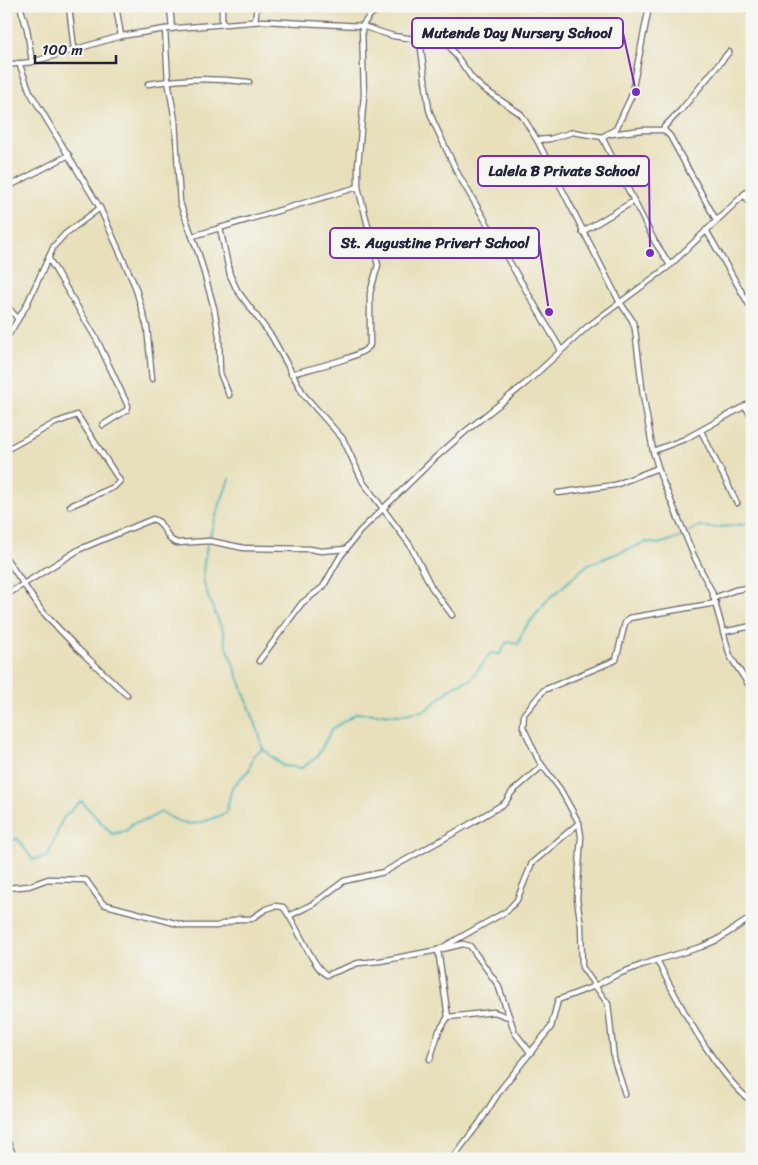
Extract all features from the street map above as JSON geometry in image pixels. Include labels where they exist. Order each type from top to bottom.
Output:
[{"type":"street","points":[[20,6],[27,29],[32,62]]},
{"type":"street","points":[[69,6],[74,49]]},
{"type":"street","points":[[116,6],[121,36]]},
{"type":"street","points":[[170,6],[172,29]]},
{"type":"street","points":[[222,6],[222,24]]},
{"type":"street","points":[[256,21],[258,6]]},
{"type":"street","points":[[291,374],[351,356],[367,350],[370,346],[370,293],[378,265],[358,187],[363,103],[362,26],[370,15],[383,6]]},
{"type":"street","points":[[611,134],[620,123],[631,97],[649,7],[656,6]]},
{"type":"street","points":[[738,6],[752,11]]},
{"type":"street","points":[[6,64],[32,62],[121,36],[256,21],[362,26],[393,36],[443,43],[450,47],[472,78],[482,88],[521,114],[537,140],[582,232],[619,301],[632,320],[653,451],[658,468],[684,532],[715,600],[730,656],[752,690]]},
{"type":"street","points":[[164,30],[168,80],[175,120],[180,203],[187,228],[193,236],[214,308],[219,336],[220,373],[229,395]]},
{"type":"street","points":[[420,41],[429,110],[434,123],[458,174],[561,350]]},
{"type":"street","points":[[664,130],[664,127],[681,110],[728,52]]},
{"type":"street","points":[[20,64],[30,92],[100,208],[135,286],[147,327],[152,380]]},
{"type":"street","points":[[148,84],[168,80],[210,78],[249,82]]},
{"type":"street","points":[[537,140],[550,140],[572,132],[602,137],[642,130],[664,130],[670,136],[716,220]]},
{"type":"street","points":[[602,137],[634,201],[670,264]]},
{"type":"street","points":[[6,181],[8,187],[69,155]]},
{"type":"street","points":[[259,660],[302,603],[323,587],[346,548],[384,508],[466,430],[526,383],[561,350],[619,301],[670,264],[752,186]]},
{"type":"street","points":[[193,236],[358,187]]},
{"type":"street","points":[[744,194],[752,208]]},
{"type":"street","points":[[582,232],[634,201]]},
{"type":"street","points":[[6,339],[49,259],[54,246],[65,234],[100,208]]},
{"type":"street","points":[[220,228],[233,283],[241,297],[272,337],[304,395],[343,439],[359,476],[410,545],[432,588],[452,615]]},
{"type":"street","points":[[706,230],[752,310]]},
{"type":"street","points":[[49,259],[97,340],[128,406],[127,410],[103,426]]},
{"type":"street","points":[[6,305],[18,319]]},
{"type":"street","points":[[653,451],[701,431],[752,402]]},
{"type":"street","points":[[745,406],[752,417]]},
{"type":"street","points":[[6,450],[55,422],[76,415],[120,481],[114,487],[70,506]]},
{"type":"street","points":[[701,431],[737,503]]},
{"type":"street","points":[[558,493],[615,485],[658,468]]},
{"type":"street","points":[[6,595],[23,582],[80,549],[153,519],[158,522],[171,540],[177,543],[210,541],[244,548],[310,548],[321,551],[346,548]]},
{"type":"street","points":[[6,558],[41,610],[78,649],[127,695]]},
{"type":"street","points":[[625,1094],[614,1059],[608,1004],[582,967],[580,953],[581,926],[577,899],[579,823],[560,789],[542,766],[524,731],[524,714],[544,690],[616,660],[625,623],[629,618],[715,600],[752,587]]},
{"type":"street","points":[[723,632],[752,626]]},
{"type":"street","points":[[289,916],[313,904],[344,881],[384,872],[470,824],[505,803],[512,792],[542,766]]},
{"type":"street","points":[[438,950],[507,911],[517,900],[532,862],[579,823]]},
{"type":"street","points":[[6,888],[29,886],[48,879],[86,880],[103,904],[186,926],[209,927],[238,919],[251,919],[275,906],[283,907],[317,967],[327,975],[358,963],[463,944],[470,946],[498,985],[515,1033],[531,1053]]},
{"type":"street","points":[[452,1159],[480,1122],[501,1089],[551,1027],[558,1000],[595,986],[621,973],[701,947],[717,940],[752,917]]},
{"type":"street","points":[[430,1059],[436,1040],[448,1017],[438,950]]},
{"type":"street","points":[[657,960],[676,997],[719,1067],[735,1088],[752,1102]]},
{"type":"street","points":[[448,1017],[494,1012],[508,1017]]},
{"type":"street","points":[[6,1138],[15,1159]]},
{"type":"waterway","points":[[229,479],[207,545],[203,572],[204,583],[224,633],[225,642],[258,730],[263,749]]},
{"type":"waterway","points":[[6,840],[18,839],[33,860],[48,856],[63,818],[81,801],[112,834],[126,831],[133,823],[147,820],[161,812],[171,818],[193,824],[226,813],[232,787],[249,770],[254,755],[263,749],[283,766],[302,768],[317,757],[332,729],[357,713],[400,715],[426,710],[454,686],[471,679],[491,653],[500,654],[507,642],[518,644],[524,629],[549,599],[587,565],[647,542],[658,544],[679,538],[699,526],[712,528],[745,524],[752,525]]},
{"type":"place","name":"Mutende Day Nursery School","points":[[636,92]]},
{"type":"place","name":"Lalela B Private School","points":[[650,253]]},
{"type":"place","name":"St. Augustine Privert School","points":[[549,312]]}]
